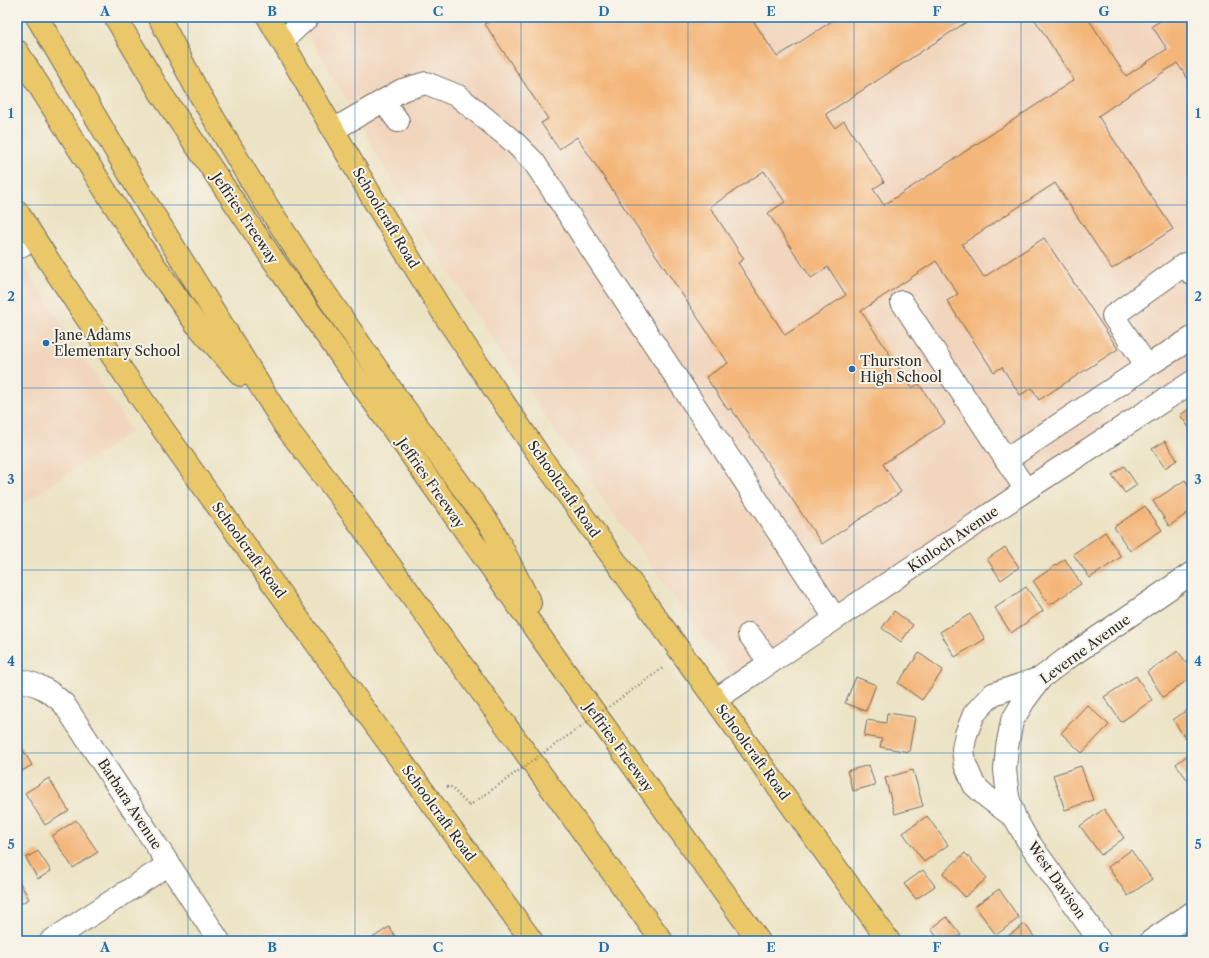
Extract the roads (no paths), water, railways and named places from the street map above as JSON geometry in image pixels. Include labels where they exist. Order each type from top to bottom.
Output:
[{"type":"main road","points":[[37,17],[145,201],[285,426]]},
{"type":"main road","name":"Jeffries Freeway","points":[[115,17],[160,92],[282,273],[564,670],[759,941]]},
{"type":"main road","points":[[159,17],[196,88],[249,178],[312,274],[395,395],[492,528],[564,670]]},
{"type":"main road","name":"Schoolcraft Road","points":[[268,17],[376,204],[450,323],[539,455],[889,941]]},
{"type":"main road","points":[[17,51],[136,239],[196,324],[285,426],[341,498],[662,941]]},
{"type":"main road","name":"Schoolcraft Road","points":[[17,211],[26,243],[128,379],[210,496],[529,940]]},
{"type":"street","points":[[282,41],[308,17]]},
{"type":"street","points":[[333,130],[402,90],[426,83],[458,96],[514,142],[534,162],[835,618]]},
{"type":"street","points":[[383,101],[398,121]]},
{"type":"street","points":[[1148,366],[1113,316],[1185,264],[1192,274]]},
{"type":"street","points":[[902,302],[1026,490]]},
{"type":"street","points":[[1006,460],[1192,338]]},
{"type":"street","name":"Kinloch Avenue","points":[[715,700],[1026,490],[1192,382]]},
{"type":"street","name":"Leverne Avenue","points":[[1007,747],[1012,721],[1024,701],[1041,678],[1066,659],[1192,573]]},
{"type":"street","points":[[748,634],[770,663]]},
{"type":"street","name":"West Davison","points":[[1015,818],[974,785],[966,764],[963,748],[966,734],[974,714],[985,702],[994,694],[1041,678]]},
{"type":"street","name":"Barbara Avenue","points":[[22,681],[42,687],[52,693],[64,704],[219,941]]},
{"type":"street","name":"West Davison","points":[[1007,747],[1005,770],[1008,797],[1015,818],[1028,841],[1100,941]]},
{"type":"street","points":[[51,941],[170,864]]},
{"type":"street","points":[[1151,941],[1192,913]]},
{"type":"place","name":"Jane Adams Elementary School","points":[[46,343]]},
{"type":"place","name":"Thurston High School","points":[[852,369]]}]
